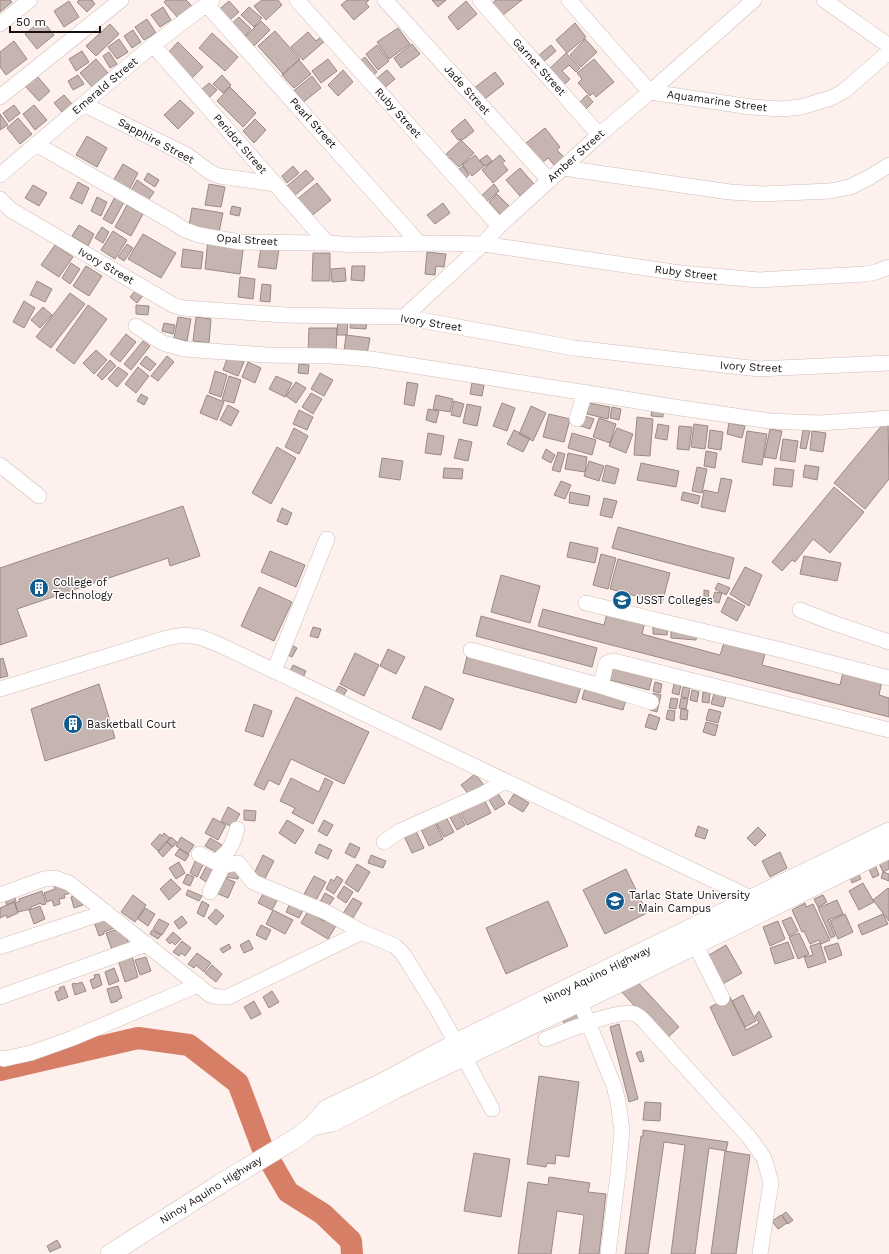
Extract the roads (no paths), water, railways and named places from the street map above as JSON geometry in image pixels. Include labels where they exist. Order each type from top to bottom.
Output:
[{"type":"main road","name":"Ninoy Aquino Highway","points":[[460,1050],[580,1002],[778,895],[889,832]]},
{"type":"main road","name":"Ninoy Aquino Highway","points":[[110,1254],[305,1132],[332,1122],[395,1089],[460,1050],[701,936],[753,899],[778,895],[889,849]]},
{"type":"street","points":[[0,24],[30,0]]},
{"type":"street","points":[[0,97],[121,0]]},
{"type":"street","name":"Ruby Street","points":[[297,0],[499,226]]},
{"type":"street","name":"Jade Street","points":[[385,0],[549,180]]},
{"type":"street","name":"Garnet Street","points":[[480,0],[599,135]]},
{"type":"street","points":[[569,0],[650,92]]},
{"type":"street","name":"Amber Street","points":[[404,317],[549,180],[754,0]]},
{"type":"street","points":[[824,0],[889,46]]},
{"type":"street","name":"Emerald Street","points":[[0,175],[153,45],[209,2]]},
{"type":"street","name":"Pearl Street","points":[[209,2],[419,243]]},
{"type":"street","name":"Peridot Street","points":[[153,45],[327,243]]},
{"type":"street","name":"Aquamarine Street","points":[[650,92],[751,107],[782,109],[801,107],[831,98],[844,91],[889,52]]},
{"type":"street","name":"Sapphire Street","points":[[83,104],[187,155],[210,172],[219,176],[275,184]]},
{"type":"street","name":"Opal Street","points":[[36,144],[171,221],[184,230],[199,235],[240,242],[327,243],[355,245],[419,243],[483,244]]},
{"type":"street","points":[[563,168],[730,192],[762,194],[830,191],[850,187],[870,177],[889,164]]},
{"type":"street","name":"Ivory Street","points":[[0,199],[11,210],[173,305],[183,308],[285,315],[404,317],[574,348],[743,368],[771,370],[889,363]]},
{"type":"street","name":"Ruby Street","points":[[483,244],[680,273],[759,280],[865,274],[889,267]]},
{"type":"street","points":[[136,326],[163,343],[184,350],[266,355],[364,358],[770,421],[819,422],[889,418]]},
{"type":"street","points":[[578,419],[584,392]]},
{"type":"street","points":[[0,465],[40,496]]},
{"type":"street","points":[[274,671],[327,540]]},
{"type":"street","points":[[586,603],[777,649],[889,678]]},
{"type":"street","points":[[800,610],[889,642]]},
{"type":"street","points":[[0,689],[167,638],[182,635],[200,637],[220,645],[753,899]]},
{"type":"street","points":[[471,650],[601,686],[651,702]]},
{"type":"street","points":[[601,686],[606,664],[614,661],[889,730]]},
{"type":"street","points":[[384,842],[400,831],[483,794],[505,781]]},
{"type":"street","points":[[210,892],[219,864],[229,851],[237,829]]},
{"type":"street","points":[[199,854],[219,864],[238,864],[253,882],[326,912],[362,932],[395,946],[403,954],[460,1050],[492,1109]]},
{"type":"street","points":[[0,895],[44,879],[55,878],[69,883],[210,995],[218,997],[228,997],[362,932]]},
{"type":"street","points":[[0,947],[106,912]]},
{"type":"street","points":[[701,936],[722,998]]},
{"type":"street","points":[[0,997],[147,944]]},
{"type":"street","points":[[0,1058],[4,1059],[31,1053],[73,1038],[198,985]]},
{"type":"street","points":[[580,1002],[614,1086],[622,1130],[608,1254]]},
{"type":"street","points":[[546,1039],[587,1022],[627,1012],[636,1014],[750,1137],[764,1158],[771,1182],[760,1254]]},
{"type":"waterway","points":[[0,1070],[138,1038],[189,1045],[238,1083],[262,1147],[288,1192],[323,1214],[351,1241],[352,1254]]},
{"type":"place","name":"College of Technology","points":[[39,588]]},
{"type":"place","name":"USST Colleges","points":[[622,600]]},
{"type":"place","name":"Basketball Court","points":[[73,724]]},
{"type":"place","name":"Tarlac State University - Main Campus","points":[[615,901]]}]
